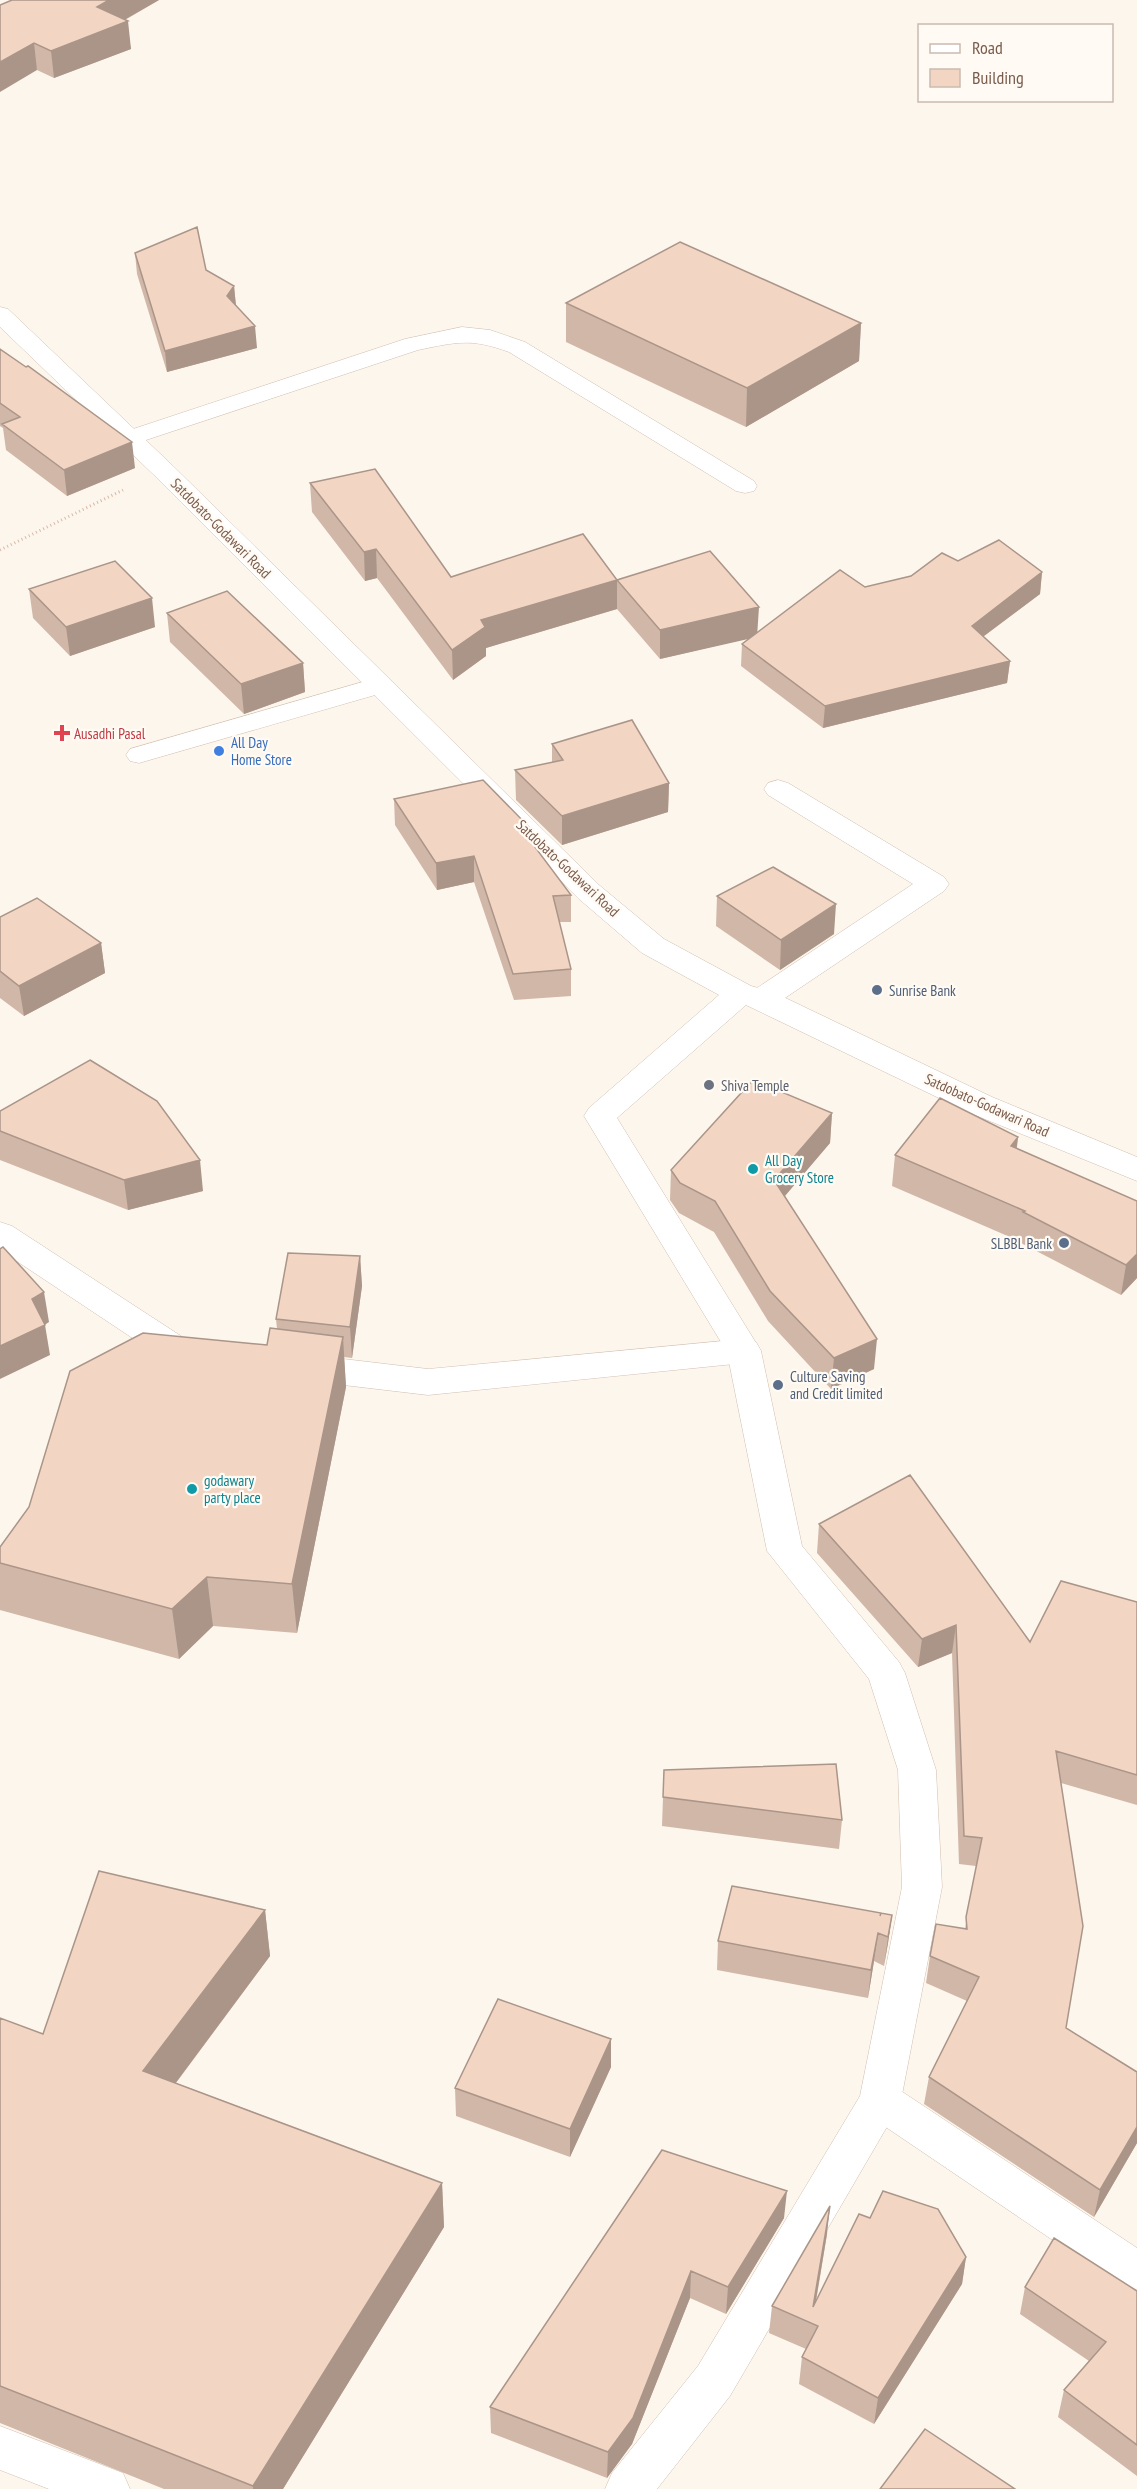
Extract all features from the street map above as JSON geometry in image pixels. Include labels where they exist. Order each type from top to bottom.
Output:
[{"type":"street","name":"Satdobato-Godawari Road","points":[[0,314],[163,470],[589,892],[653,946],[751,996],[981,1105],[1137,1170]]},
{"type":"street","points":[[628,2489],[714,2381],[880,2100],[922,1887],[917,1770],[886,1673],[785,1551],[744,1351],[600,1116],[751,996],[934,884],[778,789]]},
{"type":"street","points":[[0,1234],[179,1352],[215,1356]]},
{"type":"street","points":[[274,1364],[428,1382],[744,1351]]},
{"type":"street","points":[[880,2100],[1137,2273]]},
{"type":"street","points":[[0,2448],[106,2489]]},
{"type":"lane","points":[[129,438],[413,344],[462,334],[490,338],[518,347],[745,486]]},
{"type":"lane","points":[[139,756],[380,685]]},
{"type":"path","points":[[0,550],[163,470]]},
{"type":"building","points":[[12,0],[109,0],[97,7],[128,21],[51,51],[34,43],[0,62],[0,5]]},
{"type":"building","points":[[197,227],[206,270],[234,286],[227,296],[255,326],[165,351],[135,253]]},
{"type":"building","points":[[680,242],[861,323],[747,388],[566,303]]},
{"type":"building","points":[[0,349],[26,367],[28,366],[132,442],[64,470],[2,424],[20,417],[0,403]]},
{"type":"building","points":[[375,469],[451,577],[583,534],[617,580],[481,620],[485,627],[452,650],[376,549],[364,552],[310,483]]},
{"type":"building","points":[[999,540],[1042,572],[972,626],[1010,661],[825,706],[742,644],[840,570],[865,587],[911,576],[942,553],[958,561]]},
{"type":"building","points":[[710,551],[759,607],[660,630],[617,580]]},
{"type":"building","points":[[115,561],[152,598],[66,627],[29,589]]},
{"type":"building","points":[[227,591],[303,663],[241,684],[167,613]]},
{"type":"building","points":[[632,720],[669,783],[562,816],[515,770],[563,760],[552,744]]},
{"type":"building","points":[[483,780],[531,829],[523,831],[571,895],[553,896],[571,969],[513,974],[474,856],[436,863],[394,799]]},
{"type":"building","points":[[773,867],[836,904],[781,940],[717,896]]},
{"type":"building","points":[[37,898],[101,943],[19,986],[0,971],[0,917]]},
{"type":"building","points":[[90,1060],[157,1101],[200,1160],[124,1180],[0,1131],[0,1111]]},
{"type":"building","points":[[753,1080],[832,1113],[774,1180],[877,1339],[834,1358],[770,1291],[715,1201],[680,1183],[671,1170]]},
{"type":"building","points":[[940,1098],[1018,1137],[1011,1146],[1137,1201],[1137,1254],[1126,1265],[1023,1212],[1025,1211],[895,1155]]},
{"type":"building","points":[[3,1247],[44,1292],[32,1299],[45,1325],[0,1346],[0,1249]]},
{"type":"building","points":[[288,1253],[360,1256],[350,1327],[276,1319]]},
{"type":"building","name":"godawary party place","points":[[270,1328],[343,1337],[292,1584],[207,1577],[172,1609],[0,1563],[0,1547],[29,1507],[70,1371],[143,1333],[267,1345]]},
{"type":"building","points":[[910,1475],[1030,1642],[1061,1581],[1137,1602],[1137,1775],[1056,1751],[1083,1926],[1066,2028],[1137,2072],[1137,2127],[1100,2190],[929,2077],[979,1977],[930,1956],[936,1924],[967,1929],[966,1917],[982,1838],[964,1836],[956,1625],[922,1639],[819,1524]]},
{"type":"building","points":[[836,1764],[842,1820],[663,1797],[664,1770]]},
{"type":"building","points":[[99,1871],[265,1910],[143,2071],[442,2183],[253,2486],[0,2386],[0,2018],[43,2034]]},
{"type":"building","points":[[732,1886],[892,1915],[888,1937],[878,1933],[871,1970],[718,1941]]},
{"type":"building","points":[[498,1999],[611,2039],[570,2129],[455,2088]]},
{"type":"building","points":[[662,2150],[787,2191],[728,2287],[691,2271],[633,2418],[608,2452],[490,2407]]},
{"type":"building","points":[[883,2191],[938,2209],[966,2257],[878,2398],[802,2357],[818,2326],[772,2306],[830,2206],[813,2307],[859,2214],[870,2218]]},
{"type":"building","points":[[1054,2238],[1137,2291],[1137,2445],[1064,2390],[1106,2342],[1025,2287]]},
{"type":"building","points":[[925,2429],[1015,2489],[880,2489]]},
{"type":"place","name":"Ausadhi Pasal","points":[[62,733]]},
{"type":"place","name":"All Day Home Store","points":[[219,751]]},
{"type":"place","name":"Sunrise Bank","points":[[877,990]]},
{"type":"place","name":"Shiva Temple","points":[[709,1085]]},
{"type":"place","name":"All Day Grocery Store","points":[[753,1169]]},
{"type":"place","name":"SLBBL Bank","points":[[1064,1243]]},
{"type":"place","name":"Culture Saving and Credit limited","points":[[778,1385]]},
{"type":"place","name":"godawary party place","points":[[192,1489]]}]
